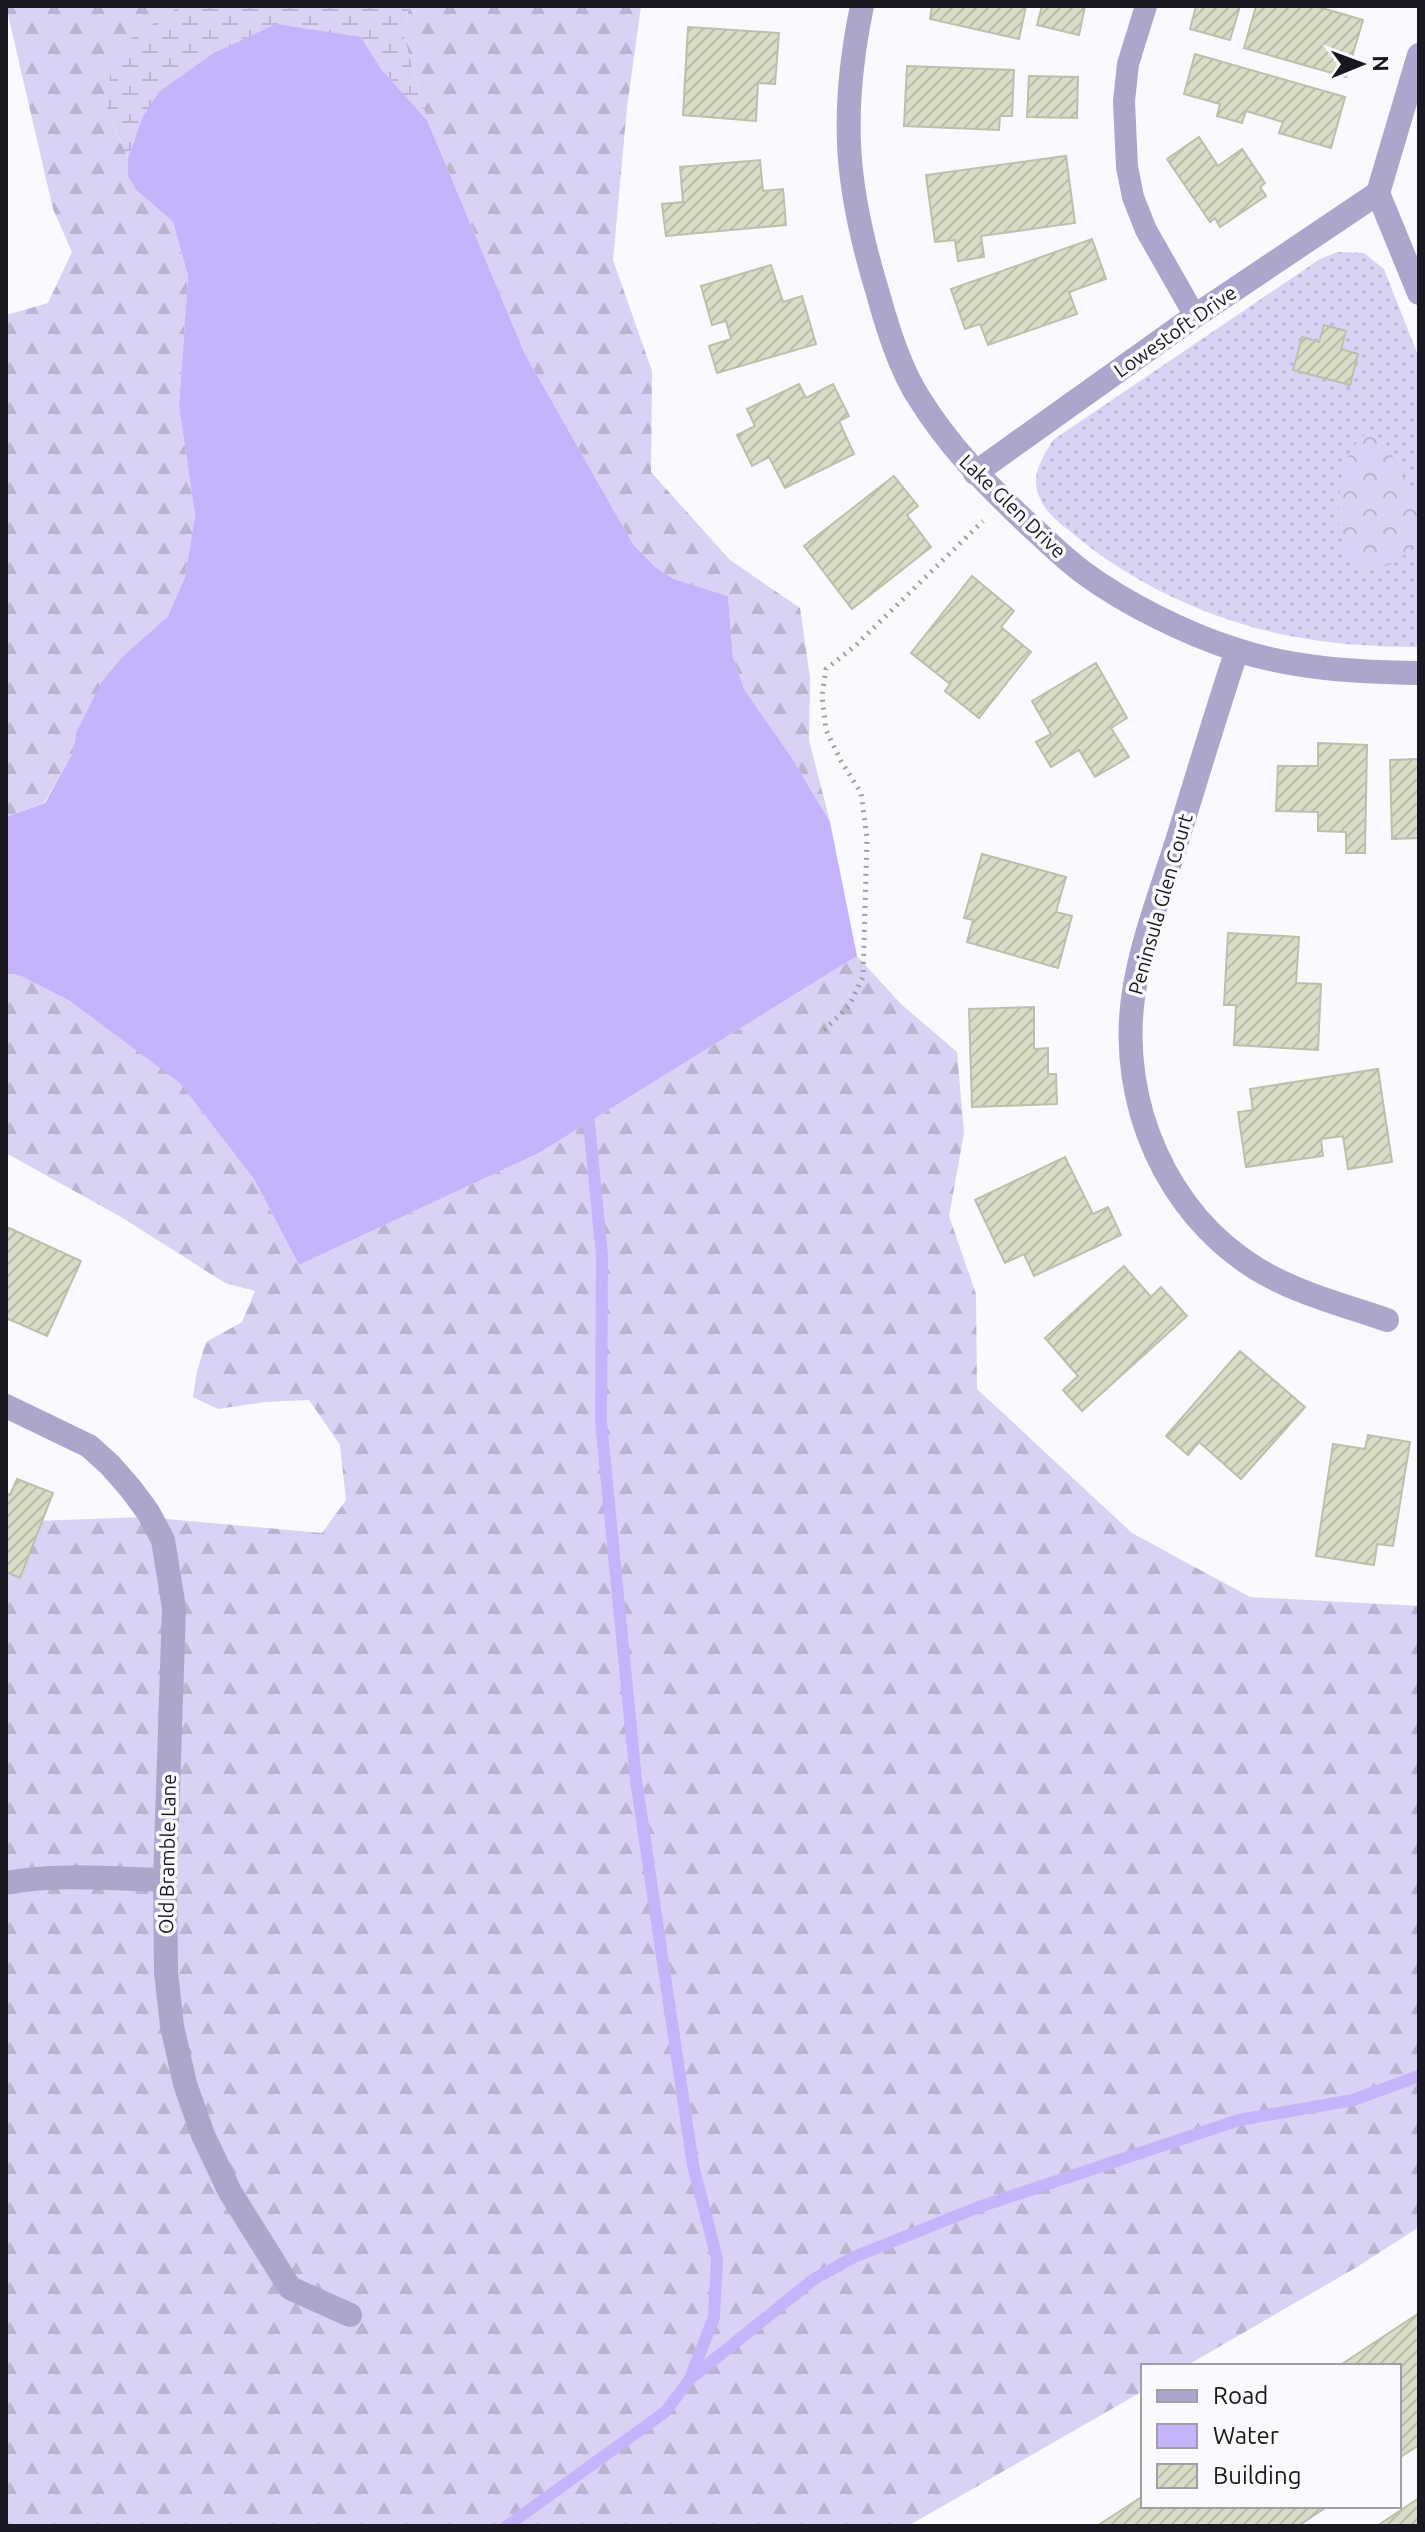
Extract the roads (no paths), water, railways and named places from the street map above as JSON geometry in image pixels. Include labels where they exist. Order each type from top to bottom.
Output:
[{"type":"street","name":"Lake Glen Drive","points":[[862,6],[848,102],[850,165],[860,236],[887,325],[916,395],[949,442],[975,473],[1084,573],[1164,620],[1237,650],[1294,664],[1367,672],[1419,673]]},
{"type":"street","points":[[1419,55],[1378,193],[1419,293]]},
{"type":"street","name":"Lowestoft Drive","points":[[975,473],[1195,316],[1378,193]]},
{"type":"street","name":"Peninsula Glen Court","points":[[1237,650],[1147,939],[1133,997],[1130,1052],[1138,1103],[1153,1148],[1179,1197],[1216,1239],[1258,1270],[1312,1294],[1387,1320]]},
{"type":"street","name":"Old Bramble Lane","points":[[6,1406],[89,1446],[131,1489],[163,1540],[174,1608],[165,1880],[166,1972],[172,2026],[185,2084],[203,2135],[230,2192],[290,2288],[350,2315]]},
{"type":"street","points":[[6,1883],[32,1878],[165,1880]]},
{"type":"lane","points":[[1146,6],[1128,64],[1124,101],[1127,167],[1133,197],[1146,230],[1195,316]]},
{"type":"water","points":[[276,24],[361,37],[382,70],[427,120],[525,354],[633,544],[656,568],[674,579],[728,596],[733,657],[744,689],[792,758],[830,822],[857,956],[539,1153],[299,1265],[254,1179],[180,1083],[70,1001],[6,971],[6,817],[45,803],[73,752],[76,733],[101,683],[122,657],[168,616],[185,577],[195,515],[179,406],[188,276],[173,222],[136,190],[128,176],[128,158],[142,118],[159,92],[212,54]]},
{"type":"waterway","points":[[585,1109],[602,1256],[601,1422],[636,1780],[693,2165],[717,2259],[714,2317],[690,2379]]},
{"type":"waterway","points":[[507,2526],[665,2412],[690,2379],[814,2279],[854,2257],[976,2208],[1239,2120],[1353,2100],[1419,2076]]}]
